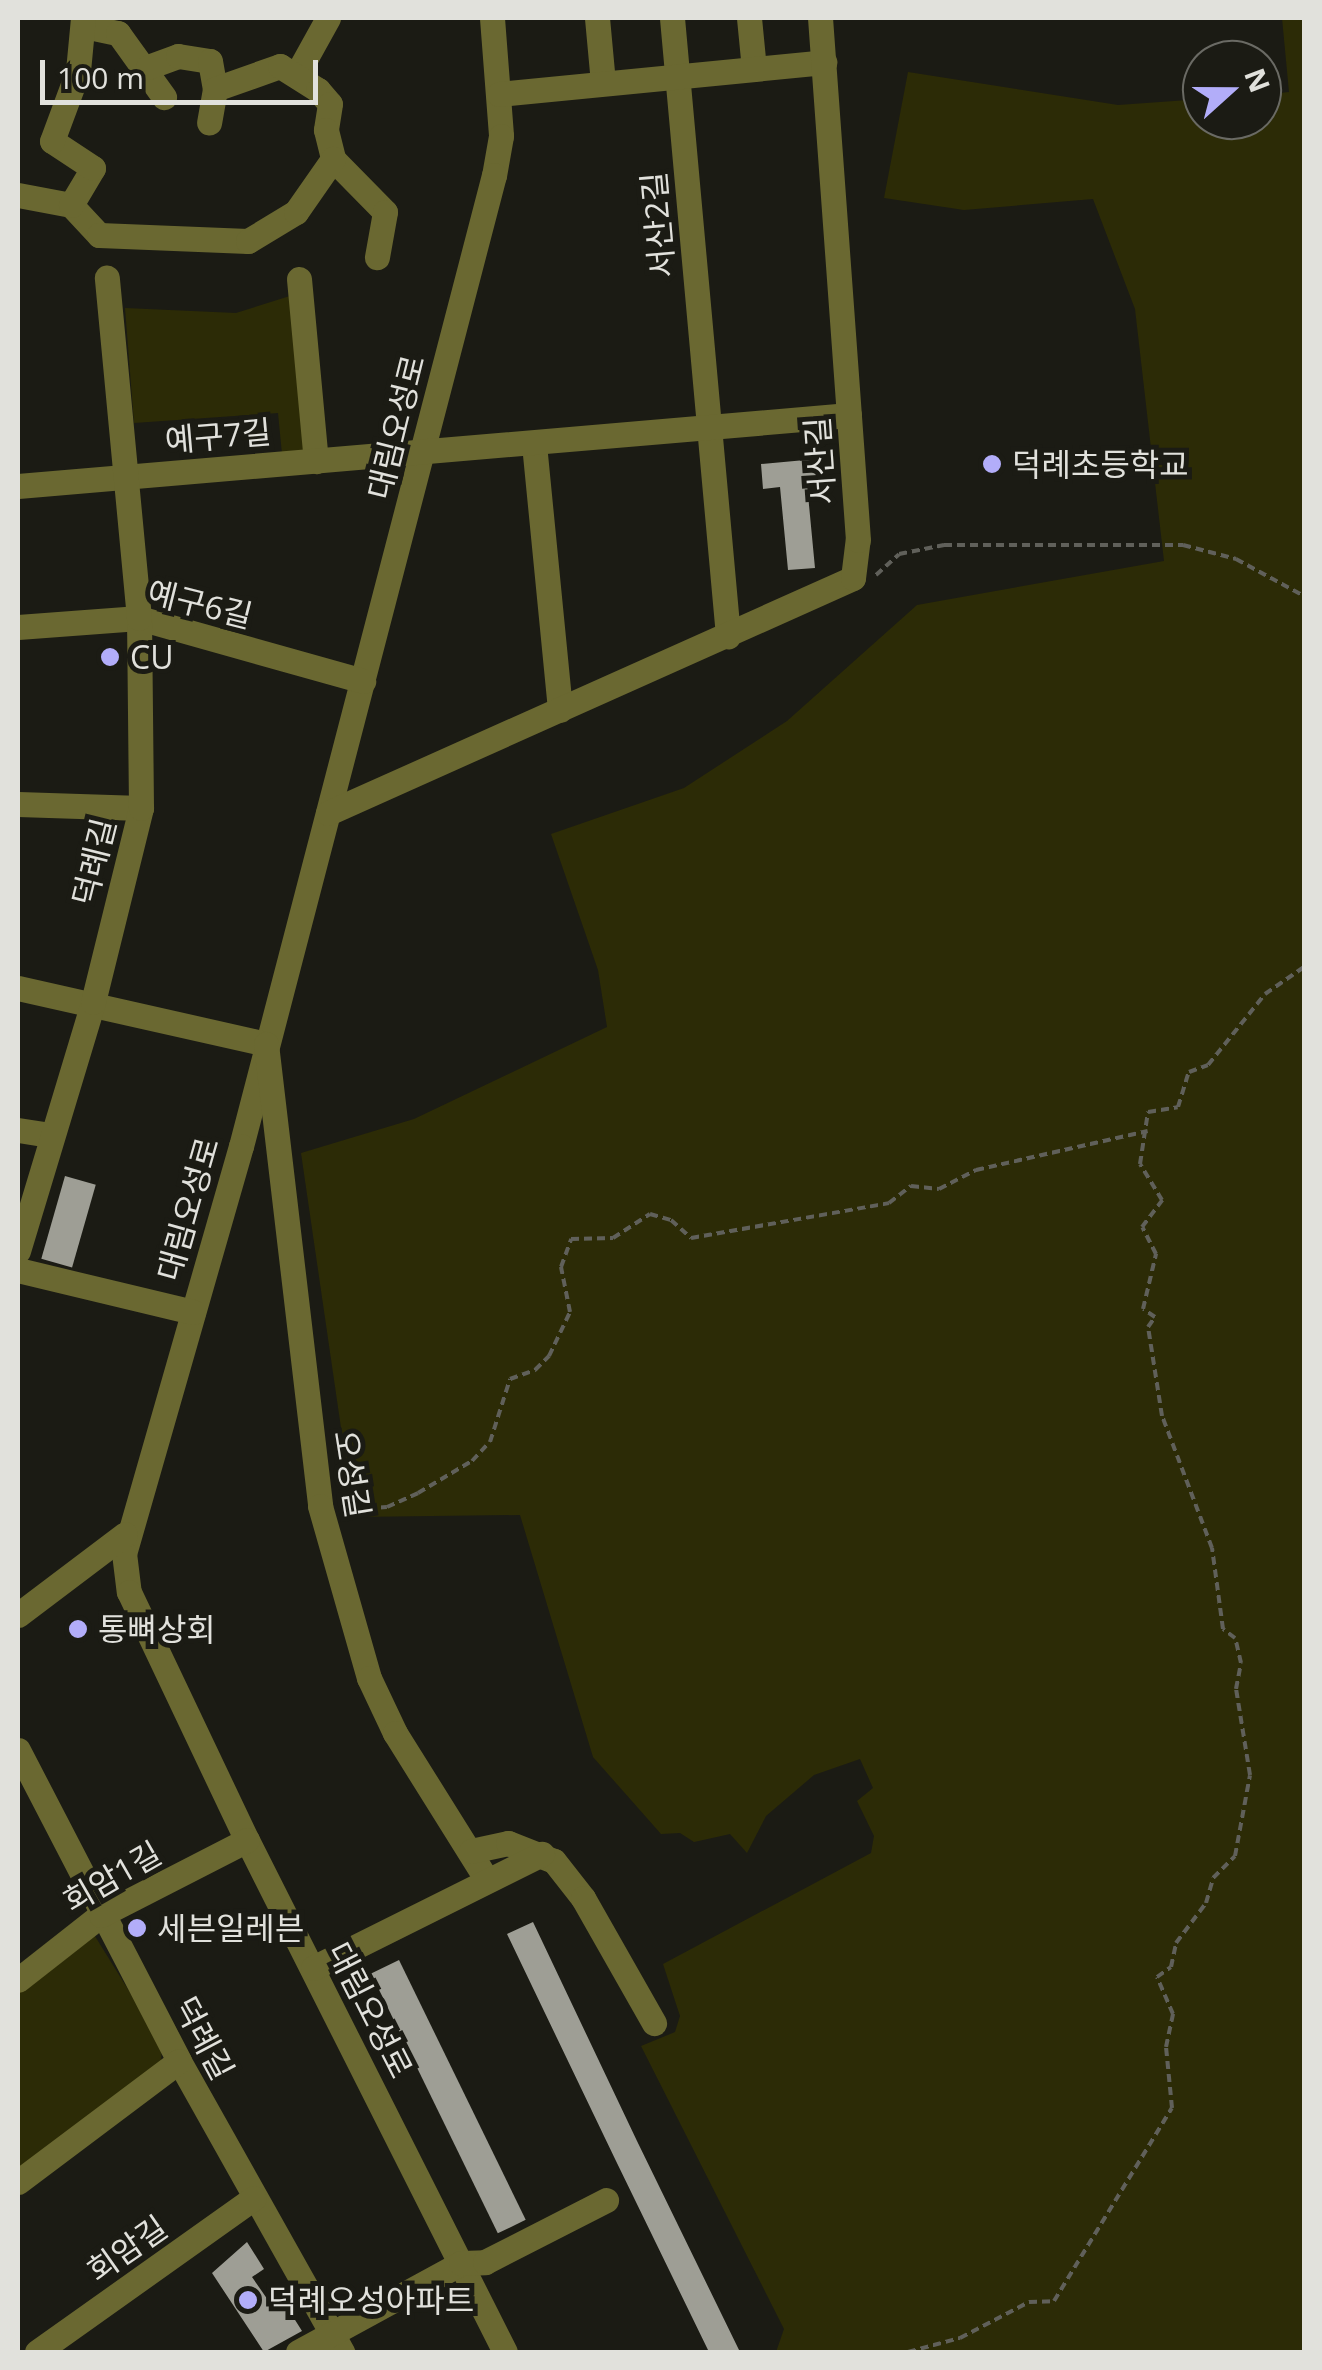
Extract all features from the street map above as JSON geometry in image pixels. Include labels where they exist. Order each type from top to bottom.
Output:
[{"type":"street","points":[[297,74],[328,18]]},
{"type":"street","name":"대림오성로","points":[[492,18],[498,94],[494,175],[266,1044],[125,1534],[128,1592],[247,1840],[506,2352]]},
{"type":"street","points":[[597,18],[604,83]]},
{"type":"street","name":"서산2길","points":[[672,18],[728,636]]},
{"type":"street","points":[[749,18],[754,68]]},
{"type":"street","name":"서산길","points":[[328,813],[853,578],[858,552],[820,18]]},
{"type":"street","points":[[71,205],[93,168],[52,140],[78,71],[83,22],[118,32],[130,55],[148,66],[164,97]]},
{"type":"street","points":[[148,66],[178,56],[210,60],[215,89],[208,122]]},
{"type":"street","points":[[498,94],[824,62]]},
{"type":"street","points":[[215,89],[280,66],[297,74],[330,104],[326,130],[333,159],[386,212],[377,257]]},
{"type":"street","points":[[18,195],[71,205],[98,235],[248,241],[296,212],[333,159]]},
{"type":"street","name":"덕례길","points":[[18,1252],[93,1002],[141,808],[139,618],[129,476],[107,278]]},
{"type":"street","points":[[300,280],[316,460]]},
{"type":"street","points":[[424,451],[849,415]]},
{"type":"street","points":[[534,444],[560,710]]},
{"type":"street","name":"예구7길","points":[[18,486],[424,451]]},
{"type":"street","name":"예구6길","points":[[18,627],[139,618],[364,681]]},
{"type":"street","points":[[18,804],[141,808]]},
{"type":"street","points":[[18,988],[266,1044]]},
{"type":"street","name":"오성길","points":[[266,1044],[320,1506],[368,1678],[394,1732],[487,1880]]},
{"type":"street","points":[[18,1130],[51,1135]]},
{"type":"street","points":[[18,1270],[192,1312]]},
{"type":"street","points":[[18,1615],[125,1534]]},
{"type":"street","name":"덕례길","points":[[18,1750],[26,1788],[101,1915],[336,2342]]},
{"type":"street","name":"회암1길","points":[[18,1980],[101,1915],[247,1840]]},
{"type":"street","points":[[471,1851],[508,1843],[542,1854],[583,1898],[654,2023]]},
{"type":"street","points":[[312,1968],[542,1854]]},
{"type":"street","points":[[18,2182],[179,2061]]},
{"type":"street","name":"회암길","points":[[36,2352],[254,2198]]},
{"type":"street","points":[[298,2352],[336,2342],[461,2263],[486,2262],[606,2200]]},
{"type":"path","points":[[876,575],[898,554],[944,545],[1183,545],[1236,559],[1304,596]]},
{"type":"path","points":[[908,2352],[960,2338],[1029,2302],[1054,2301],[1086,2239],[1138,2173],[1172,2108],[1166,2046],[1174,2014],[1157,1977],[1170,1967],[1176,1942],[1239,1844],[1250,1776],[1236,1689],[1243,1670],[1234,1638],[1223,1629],[1212,1548],[1162,1416],[1148,1327],[1155,1317],[1143,1310],[1156,1254],[1142,1227],[1162,1200],[1140,1164],[1148,1112],[1178,1108],[1188,1072],[1208,1064],[1264,994],[1304,967]]},
{"type":"path","points":[[332,1501],[341,1510],[387,1508],[472,1461],[490,1442],[510,1379],[549,1356],[570,1312],[560,1268],[571,1239],[613,1238],[650,1214],[671,1220],[691,1238],[890,1203],[911,1186],[939,1189],[976,1170],[1148,1131]]},
{"type":"shaded area","points":[[1282,18],[1304,18],[1304,2352],[776,2352],[784,2329],[641,2046],[675,2032],[680,2016],[663,1964],[871,1853],[874,1836],[857,1801],[873,1788],[860,1759],[814,1775],[766,1816],[747,1853],[730,1834],[694,1842],[680,1833],[661,1834],[593,1757],[520,1515],[354,1517],[301,1153],[414,1119],[607,1027],[598,970],[551,834],[684,788],[787,721],[917,605],[1164,561],[1135,309],[1093,199],[964,210],[884,198],[908,72],[1118,105],[1182,100],[1182,140],[1282,140],[1282,93],[1289,92]]},
{"type":"shaded area","points":[[293,295],[310,452],[282,454],[278,413],[134,423],[125,308],[236,313]]},
{"type":"shaded area","points":[[93,1933],[162,2044],[161,2064],[18,2172],[18,1993]]},
{"type":"building","points":[[816,459],[818,483],[807,484],[815,568],[788,570],[780,487],[763,489],[761,464]]},
{"type":"building","points":[[65,1176],[96,1185],[72,1267],[41,1259]]},
{"type":"building","points":[[533,1922],[740,2352],[709,2352],[616,2161],[507,1934]]},
{"type":"building","points":[[399,1960],[526,2220],[498,2233],[371,1974]]},
{"type":"building","name":"덕례오성아파트","points":[[247,2242],[264,2269],[252,2277],[270,2303],[280,2296],[302,2331],[264,2352],[212,2273]]},
{"type":"place","name":"덕례초등학교","points":[[992,464]]},
{"type":"place","name":"CU","points":[[110,657]]},
{"type":"place","name":"통뼈상회","points":[[78,1629]]},
{"type":"place","name":"세븐일레븐","points":[[137,1928]]},
{"type":"place","name":"덕례오성아파트","points":[[248,2300]]}]
